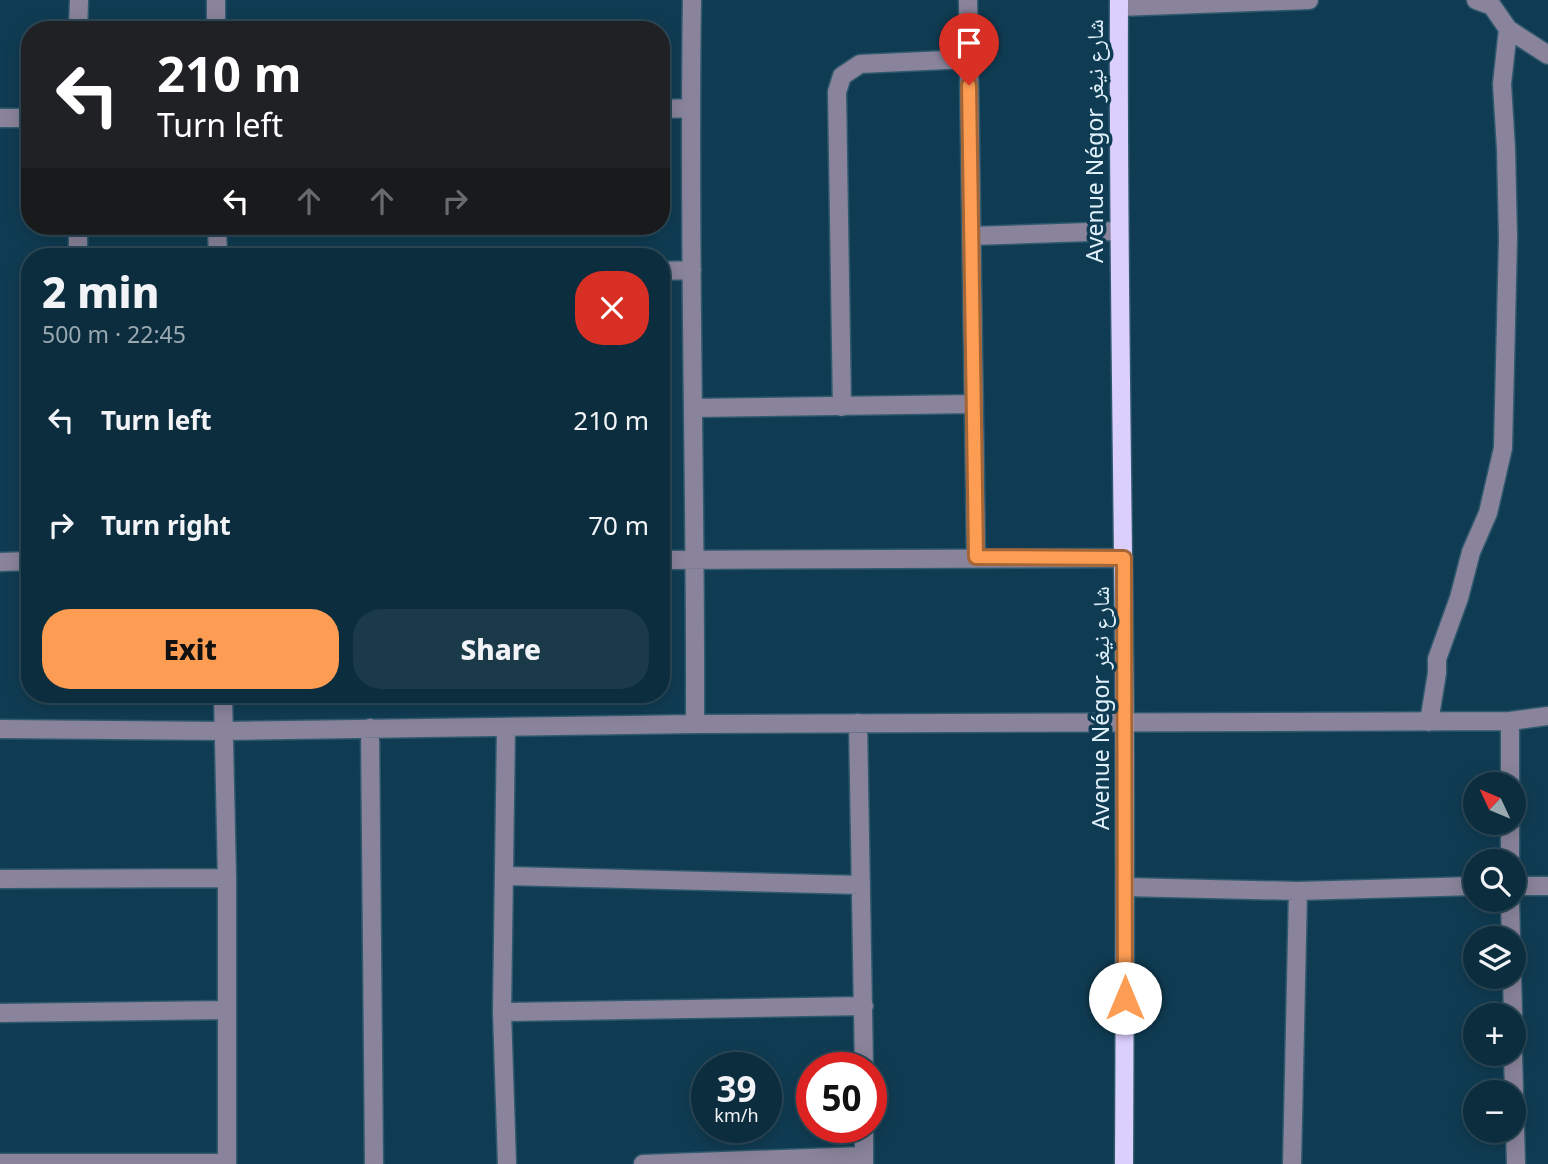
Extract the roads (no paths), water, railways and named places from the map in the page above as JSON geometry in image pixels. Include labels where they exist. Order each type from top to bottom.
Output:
[{"type":"main road","name":"Avenue Négor شارع نيغر","points":[[1119,3],[1118,231],[1124,558],[1124,1164]]},
{"type":"street","points":[[78,21],[79,0]]},
{"type":"street","points":[[216,0],[216,21]]},
{"type":"street","points":[[691,0],[695,724]]},
{"type":"street","points":[[968,0],[976,557]]},
{"type":"street","points":[[1119,3],[1309,0]]},
{"type":"street","points":[[1476,0],[1492,6],[1507,29],[1548,55]]},
{"type":"street","points":[[1430,722],[1437,659],[1459,598],[1471,552],[1488,513],[1503,448],[1508,238],[1502,84],[1507,29]]},
{"type":"street","points":[[842,407],[837,92],[842,76],[860,64],[968,59]]},
{"type":"street","points":[[670,108],[690,108]]},
{"type":"street","points":[[0,118],[21,118]]},
{"type":"street","points":[[972,236],[1118,231]]},
{"type":"street","points":[[670,271],[692,270]]},
{"type":"street","points":[[694,408],[974,404]]},
{"type":"street","points":[[670,560],[1124,558]]},
{"type":"street","points":[[0,562],[21,561]]},
{"type":"street","points":[[0,1163],[228,1163],[223,703]]},
{"type":"street","points":[[0,729],[224,731],[695,724],[1430,722],[1510,721],[1548,716]]},
{"type":"street","points":[[1510,721],[1510,772]]},
{"type":"street","points":[[858,723],[864,1052]]},
{"type":"street","points":[[506,727],[502,1012],[507,1164]]},
{"type":"street","points":[[370,728],[374,1164]]},
{"type":"street","points":[[504,876],[861,886]]},
{"type":"street","points":[[0,879],[227,878]]},
{"type":"street","points":[[1526,886],[1548,886]]},
{"type":"street","points":[[1125,887],[1298,891],[1463,887]]},
{"type":"street","points":[[1292,1164],[1298,891]]},
{"type":"street","points":[[502,1012],[863,1006]]},
{"type":"street","points":[[0,1013],[227,1010]]},
{"type":"street","points":[[1513,1066],[1516,1164]]},
{"type":"street","points":[[643,1164],[864,1160]]}]
